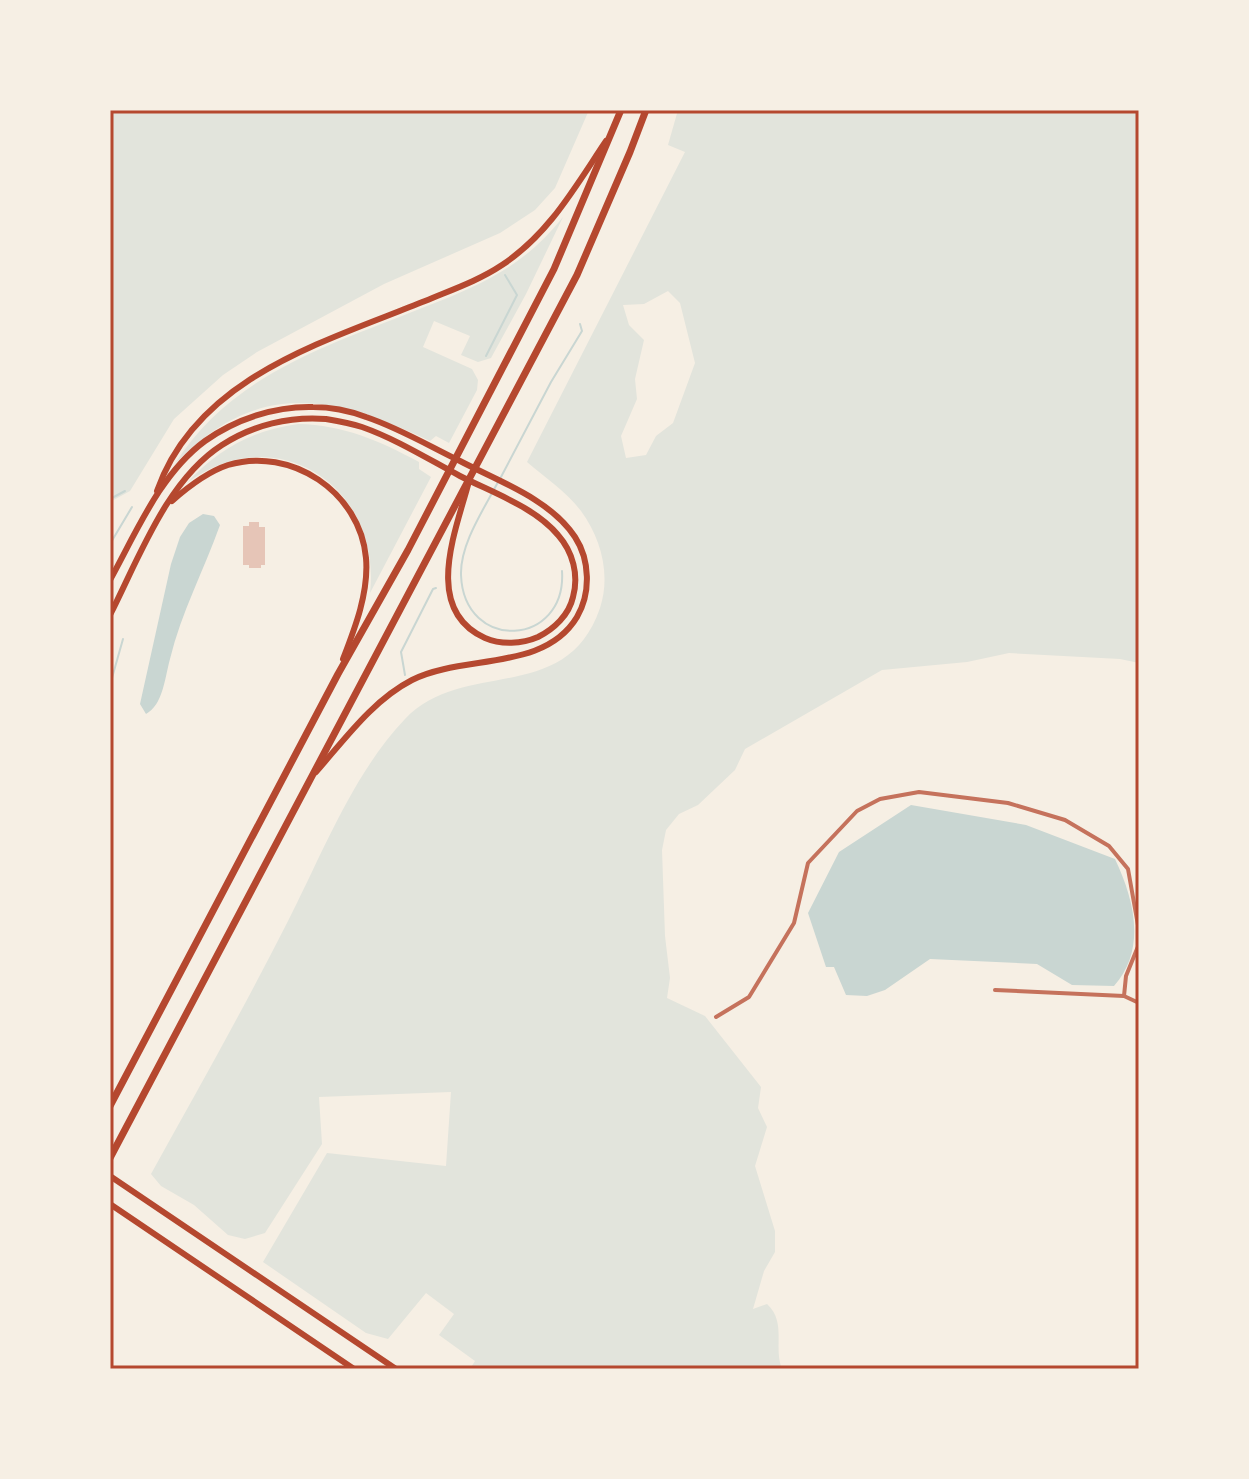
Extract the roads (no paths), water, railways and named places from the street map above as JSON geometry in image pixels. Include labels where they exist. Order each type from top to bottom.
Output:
[{"type":"highway","points":[[110,1106],[338,674],[408,550],[554,269],[621,110]]},
{"type":"highway","points":[[110,1158],[577,275],[646,110]]},
{"type":"main road","points":[[153,503],[163,474],[191,431],[209,411],[249,380],[300,352],[471,282],[524,249],[548,226],[566,202],[617,124]]},
{"type":"main road","points":[[110,580],[153,503],[179,466],[204,443],[232,425],[279,409],[313,407],[368,417],[512,488],[552,512],[564,523],[581,548],[587,575],[587,591],[572,625],[555,641],[533,652],[440,669],[397,689],[371,711],[309,780]]},
{"type":"main road","points":[[110,615],[166,506],[197,464],[211,452],[256,427],[281,421],[313,419],[364,428],[532,514],[556,532],[570,553],[576,578],[571,603],[557,624],[538,637],[517,643],[494,641],[474,631],[458,614],[448,591],[448,567],[468,485]]},
{"type":"main road","points":[[166,506],[212,471],[249,461],[268,460],[289,464],[326,485],[350,513],[360,532],[366,558],[366,582],[355,627],[338,674]]},
{"type":"main road","points":[[110,1176],[396,1369]]},
{"type":"main road","points":[[110,1204],[354,1369]]},
{"type":"street","points":[[716,1017],[749,997],[794,923],[808,863],[857,811],[880,799],[919,792],[1008,803],[1065,820],[1109,846],[1128,869],[1139,931]]},
{"type":"street","points":[[1124,996],[1126,976],[1139,944]]},
{"type":"street","points":[[995,990],[1124,996],[1139,1003]]},
{"type":"waterway","points":[[486,356],[517,295],[505,275]]},
{"type":"waterway","points":[[501,477],[582,331],[580,324]]},
{"type":"waterway","points":[[498,482],[464,551],[461,575],[466,600],[479,618],[496,628],[514,631],[533,626],[549,615],[559,596],[562,571]]},
{"type":"waterway","points":[[110,499],[125,491]]},
{"type":"waterway","points":[[110,544],[132,507]]},
{"type":"waterway","points":[[405,675],[401,652],[436,588]]},
{"type":"waterway","points":[[110,685],[123,639]]}]
